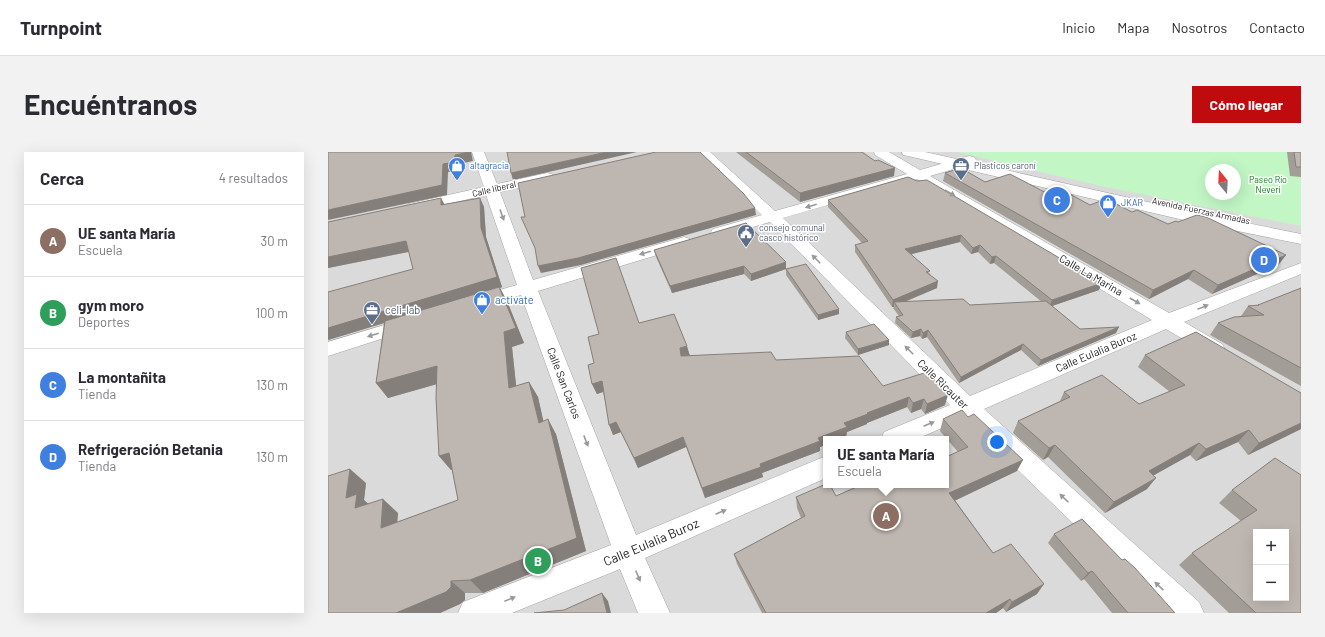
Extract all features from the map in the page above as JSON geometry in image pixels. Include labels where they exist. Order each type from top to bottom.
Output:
[{"type":"street","name":"Calle San Carlos","points":[[478,152],[527,287],[628,552],[654,613]]},
{"type":"street","name":"Calle Ricauter","points":[[702,152],[773,217],[967,407],[1188,613]]},
{"type":"street","name":"Calle La Marina","points":[[880,152],[1228,356]]},
{"type":"street","name":"Avenida Fuerzas Armadas","points":[[908,152],[962,161],[1301,231]]},
{"type":"street","name":"Avenida Fuerzas Armadas","points":[[937,152],[962,161],[1181,215],[1301,239]]},
{"type":"street","points":[[461,308],[527,287],[919,175],[962,161]]},
{"type":"street","name":"Calle liberal","points":[[403,210],[562,174]]},
{"type":"street","name":"Calle Eulalia Buroz","points":[[900,436],[1168,321],[1301,268]]},
{"type":"street","points":[[328,349],[424,319]]},
{"type":"street","name":"Calle Eulalia Buroz","points":[[474,613],[628,552],[823,468]]},
{"type":"shaded area","points":[[328,152],[1301,152],[1301,613],[328,613]]},
{"type":"green space","name":"Paseo Río Neverí","points":[[957,152],[1301,152],[1301,226],[1101,186]]},
{"type":"building","points":[[328,152],[469,152],[455,155],[455,162],[443,164],[442,185],[328,210]]},
{"type":"building","points":[[507,152],[607,152],[511,173]]},
{"type":"building","points":[[656,152],[700,152],[744,194],[755,208],[578,258],[538,266],[535,248],[521,217],[525,217],[518,183]]},
{"type":"building","points":[[746,152],[862,152],[875,161],[878,160],[895,168],[800,193]]},
{"type":"building","points":[[1294,152],[1301,152],[1301,167],[1296,167]]},
{"type":"building","points":[[961,168],[985,182],[1010,174],[1056,198],[1068,193],[1090,205],[1106,199],[1132,212],[1137,210],[1168,224],[1197,215],[1206,217],[1286,255],[1218,285],[1194,270],[1153,290],[945,173]]},
{"type":"building","points":[[908,177],[917,181],[927,180],[1102,283],[1052,300],[996,256],[992,257],[980,245],[973,248],[961,235],[905,249],[930,271],[926,272],[938,281],[893,300],[855,245],[868,241],[828,200]]},
{"type":"building","points":[[441,198],[441,205],[480,198],[481,228],[497,277],[328,328],[328,292],[413,269],[406,241],[328,257],[328,222]]},
{"type":"building","points":[[746,223],[786,262],[751,274],[744,266],[670,286],[654,250]]},
{"type":"building","points":[[616,258],[639,323],[674,314],[687,346],[680,348],[681,356],[771,352],[776,360],[859,356],[883,386],[927,372],[948,395],[927,404],[924,399],[913,403],[909,397],[844,423],[847,427],[818,438],[820,441],[760,464],[761,467],[702,488],[683,437],[634,458],[616,422],[609,425],[602,381],[592,384],[588,365],[594,363],[588,337],[599,334],[581,268]]},
{"type":"building","points":[[806,264],[839,309],[818,315],[786,269]]},
{"type":"building","points":[[499,287],[516,328],[504,332],[509,388],[529,382],[539,423],[548,419],[577,538],[470,580],[451,581],[451,587],[446,592],[396,613],[328,613],[328,476],[350,469],[346,498],[357,494],[355,508],[383,499],[381,528],[458,500],[449,453],[439,456],[436,398],[437,366],[376,383],[385,321]]},
{"type":"building","points":[[1301,288],[1301,368],[1218,323],[1234,317],[1264,315],[1248,306],[1259,305]]},
{"type":"building","points":[[963,299],[970,305],[1046,301],[1080,329],[1119,327],[1041,360],[1023,344],[961,377],[928,330],[923,333],[921,329],[913,332],[896,317],[903,315],[894,302]]},
{"type":"building","points":[[874,324],[889,340],[858,349],[846,332]]},
{"type":"building","points":[[1196,332],[1301,393],[1301,423],[1259,443],[1249,430],[1206,449],[1199,443],[1149,471],[1156,478],[1114,502],[1055,445],[1049,448],[1018,421],[1070,397],[1064,392],[1102,375],[1139,404],[1185,385],[1145,355]]},
{"type":"building","points":[[962,410],[968,417],[974,414],[1023,460],[949,493],[993,553],[1011,544],[1044,584],[1012,602],[1010,599],[986,613],[766,613],[734,554],[805,516],[796,497],[823,485],[823,488],[832,488],[836,496],[854,488],[949,488],[949,456],[968,447],[943,419]]},
{"type":"building","points":[[1275,458],[1301,475],[1301,613],[1256,613],[1192,553],[1257,510],[1232,490]]},
{"type":"building","points":[[1082,519],[1122,560],[1125,559],[1135,568],[1175,613],[1128,613],[1092,571],[1088,573],[1054,534]]},
{"type":"building","points":[[602,593],[607,613],[534,613],[564,610]]},
{"type":"place","name":"altagracia","points":[[457,181]]},
{"type":"place","name":"Plasticos caroní","points":[[961,181]]},
{"type":"place","name":"La montañita","points":[[1057,200]]},
{"type":"place","name":"JKAR","points":[[1108,218]]},
{"type":"place","name":"consejo comunal casco histórico","points":[[746,248]]},
{"type":"place","name":"Refrigeración Betania","points":[[1264,260]]},
{"type":"place","name":"activate","points":[[482,315]]},
{"type":"place","name":"celi-lab","points":[[372,325]]},
{"type":"place","name":"UE santa María","points":[[886,516]]},
{"type":"place","name":"gym moro","points":[[538,561]]}]
